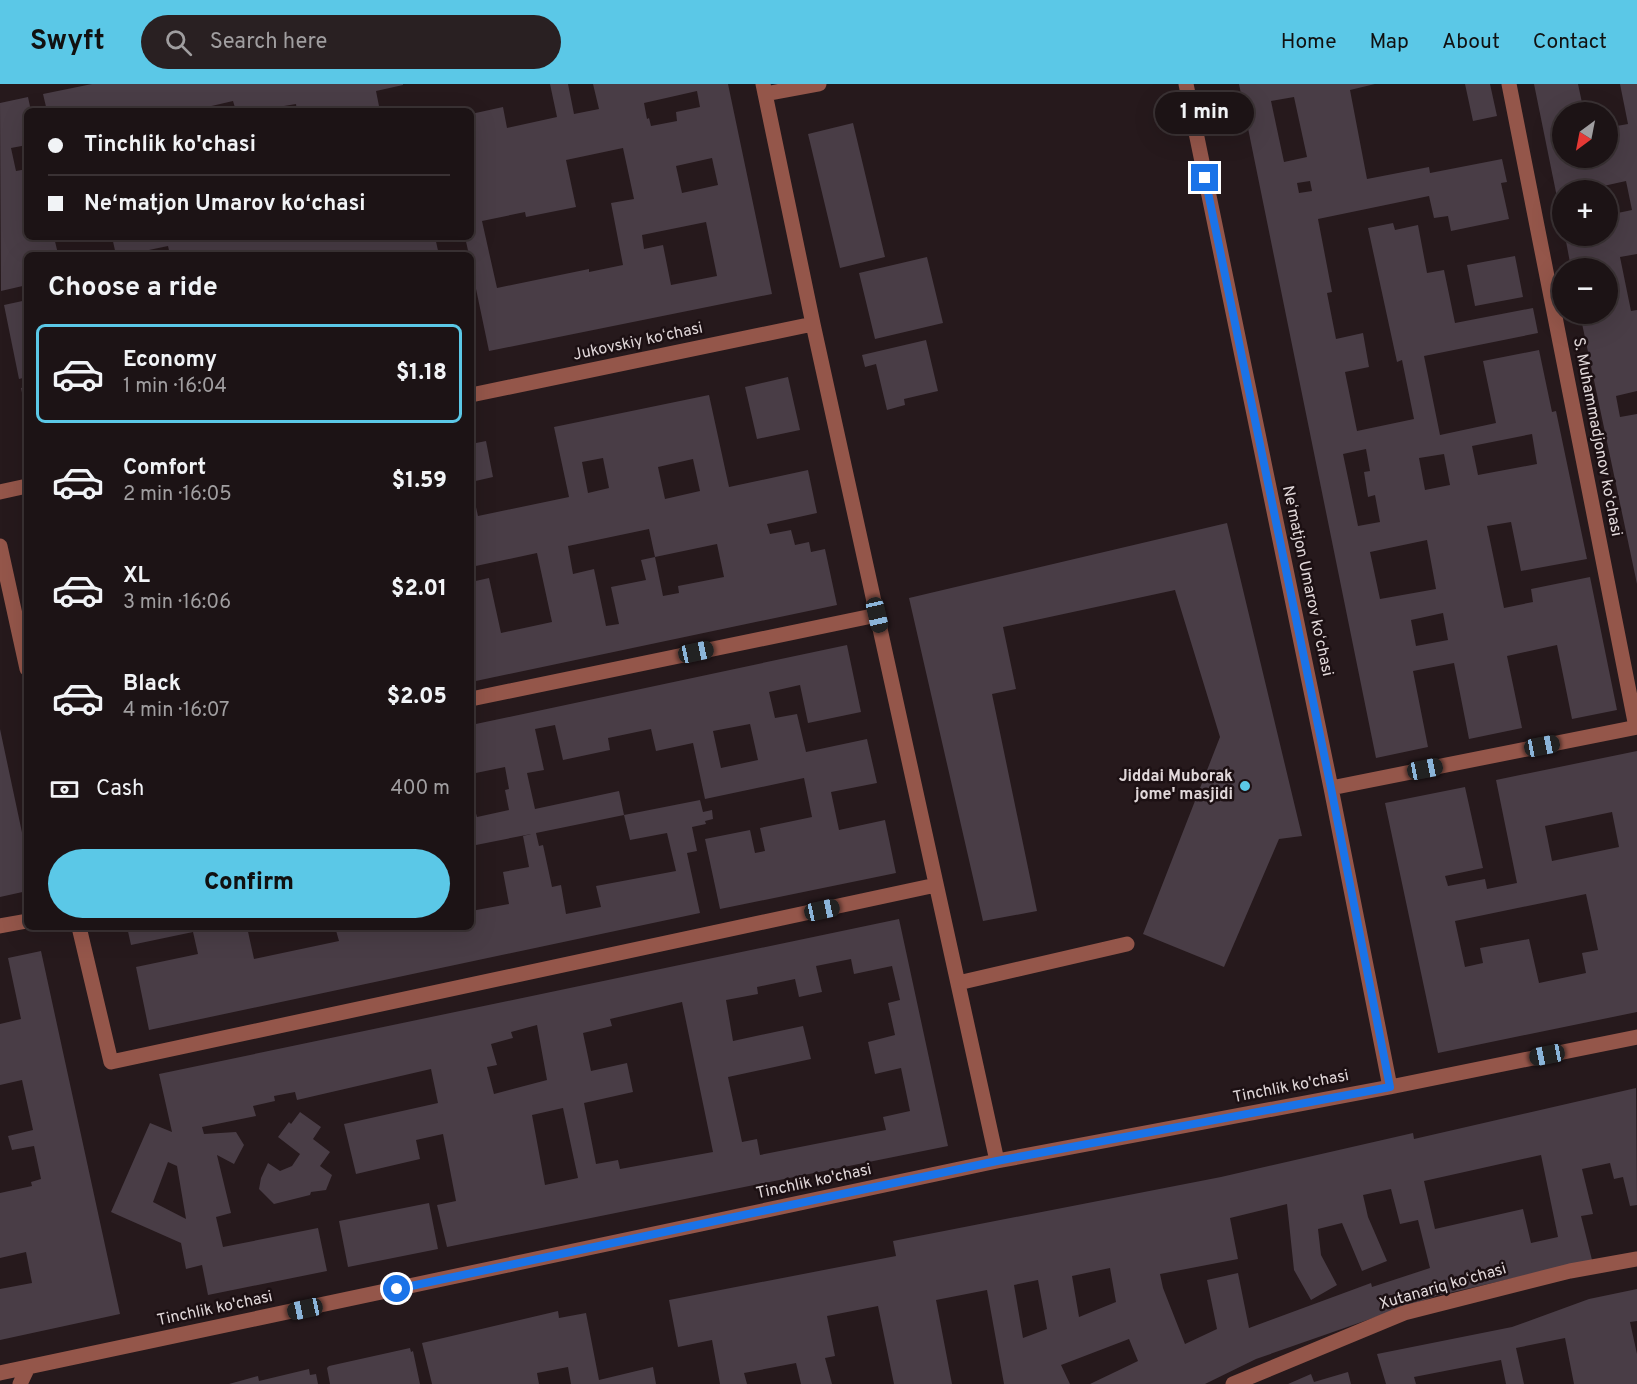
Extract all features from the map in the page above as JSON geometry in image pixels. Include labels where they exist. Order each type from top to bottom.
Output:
[{"type":"street","points":[[819,84],[764,89],[813,324],[997,1161]]},
{"type":"street","name":"Neʻmatjon Umarov koʻchasi","points":[[1186,84],[1390,1087]]},
{"type":"street","name":"S. Muhammadjonov koʻchasi","points":[[1509,84],[1636,727]]},
{"type":"street","name":"Jukovskiy koʻchasi","points":[[474,394],[813,324]]},
{"type":"street","points":[[0,492],[24,487]]},
{"type":"street","points":[[0,546],[24,655]]},
{"type":"street","points":[[474,698],[877,615]]},
{"type":"street","points":[[1331,788],[1636,727]]},
{"type":"street","points":[[80,930],[111,1062],[936,885]]},
{"type":"street","points":[[0,926],[24,922]]},
{"type":"street","points":[[958,984],[1127,944]]},
{"type":"street","name":"Tinchlik ko'chasi","points":[[0,1373],[997,1161],[1390,1087],[1637,1037]]},
{"type":"street","name":"Xutanariq koʻchasi","points":[[1233,1384],[1404,1313],[1570,1271],[1637,1259]]},
{"type":"street","points":[[20,1384],[28,1367]]},
{"type":"building","points":[[92,84],[403,84],[376,91],[379,108],[297,108],[296,104],[284,106],[284,108],[235,108],[233,101],[203,108],[46,108],[43,94]]},
{"type":"building","points":[[550,84],[568,84],[574,114],[599,109],[593,84],[728,84],[772,294],[489,351],[474,279],[474,252],[468,252],[466,240],[474,240],[474,113],[503,107],[507,128],[557,117]],"holes":[[[697,91],[700,107],[676,112],[677,121],[651,126],[644,103]],[[623,148],[634,199],[611,203],[623,265],[589,272],[589,269],[497,288],[482,221],[525,212],[526,217],[576,207],[566,160]],[[712,158],[718,185],[682,193],[676,166]],[[706,222],[717,276],[671,285],[663,245],[644,249],[642,235]]]},
{"type":"building","points":[[1239,84],[1375,84],[1350,90],[1367,179],[1429,167],[1430,173],[1502,159],[1507,182],[1501,183],[1509,219],[1451,231],[1448,216],[1434,218],[1429,196],[1318,219],[1332,292],[1327,293],[1336,339],[1363,333],[1369,367],[1345,372],[1357,431],[1414,419],[1402,360],[1397,362],[1368,228],[1393,223],[1395,230],[1418,225],[1427,273],[1444,270],[1455,323],[1533,308],[1538,333],[1424,356],[1440,435],[1496,423],[1483,361],[1539,350],[1552,412],[1556,411],[1587,559],[1521,571],[1511,522],[1487,526],[1504,608],[1533,602],[1531,589],[1590,577],[1617,710],[1572,719],[1557,645],[1507,656],[1522,728],[1469,739],[1454,663],[1413,671],[1428,747],[1376,758]],"holes":[[[1294,97],[1307,157],[1284,162],[1271,101]],[[1310,181],[1312,191],[1299,193],[1297,183]],[[1532,434],[1537,464],[1478,475],[1472,446]],[[1366,449],[1370,471],[1364,472],[1368,497],[1375,495],[1380,522],[1358,526],[1343,454]],[[1444,454],[1450,485],[1425,490],[1419,458]],[[1427,540],[1436,589],[1380,599],[1370,552]],[[1443,613],[1448,640],[1416,646],[1411,620]]]},
{"type":"building","points":[[1465,84],[1490,84],[1497,116],[1473,121]]},
{"type":"building","points":[[1534,84],[1578,84],[1582,102],[1552,102],[1552,168],[1618,168],[1618,126],[1628,124],[1620,84],[1637,84],[1637,254],[1620,257],[1631,311],[1637,310],[1637,391],[1616,396],[1620,417],[1637,414],[1637,584],[1582,324],[1618,324],[1618,258],[1569,258],[1567,246],[1618,246],[1618,213],[1632,210],[1626,181],[1618,183],[1618,180],[1553,180]]},
{"type":"building","points":[[28,97],[30,108],[24,108],[24,146],[11,148],[16,171],[24,170],[24,240],[55,240],[58,252],[24,252],[24,286],[1,291],[0,103]]},
{"type":"building","points":[[853,123],[885,257],[840,268],[808,134]]},
{"type":"building","points":[[113,240],[436,240],[438,252],[169,252],[168,246],[139,252],[115,252]]},
{"type":"building","points":[[1515,256],[1523,297],[1475,306],[1467,265]]},
{"type":"building","points":[[927,257],[943,323],[875,339],[859,273]]},
{"type":"building","points":[[24,301],[24,378],[19,379],[4,305]]},
{"type":"building","points":[[926,340],[938,391],[904,399],[905,405],[887,410],[876,364],[865,367],[862,355]]},
{"type":"building","points":[[788,377],[800,430],[757,439],[745,387]]},
{"type":"building","points":[[709,395],[729,487],[808,470],[817,513],[767,524],[770,534],[791,530],[795,545],[809,542],[811,552],[825,549],[837,605],[474,681],[474,581],[489,578],[501,633],[552,622],[537,553],[474,566],[474,498],[478,516],[569,497],[554,427]],"holes":[[[603,458],[609,488],[588,493],[582,462]],[[693,459],[700,491],[665,499],[658,467]],[[649,529],[655,557],[641,560],[646,580],[611,587],[619,624],[606,626],[594,569],[573,574],[568,546]],[[717,544],[724,577],[678,586],[679,593],[663,596],[655,557]]]},
{"type":"building","points":[[486,441],[493,477],[474,481],[474,443]]},
{"type":"building","name":"Jiddai Muborak jome' masjidi","points":[[1227,523],[1302,836],[1279,839],[1224,967],[1143,934],[1220,737],[1175,590],[1003,627],[1016,689],[992,694],[1037,911],[983,921],[909,598]]},
{"type":"building","points":[[847,645],[861,712],[808,723],[800,685],[769,692],[775,718],[797,714],[806,752],[867,739],[877,783],[831,792],[839,830],[885,820],[896,873],[720,909],[705,839],[750,830],[755,853],[765,851],[760,828],[812,817],[804,778],[705,799],[693,743],[656,751],[651,729],[608,738],[610,750],[563,760],[555,725],[535,729],[544,770],[527,773],[535,809],[619,791],[624,815],[700,800],[703,812],[712,810],[713,819],[705,821],[706,824],[692,827],[697,851],[687,853],[700,913],[149,1030],[136,967],[198,954],[193,932],[131,945],[128,930],[248,930],[254,959],[339,941],[336,930],[474,930],[474,910],[509,904],[503,872],[529,867],[523,836],[531,834],[474,845],[474,806],[477,817],[509,810],[505,790],[509,789],[505,767],[474,773],[474,724]],"holes":[[[750,724],[758,760],[721,768],[713,731]],[[624,815],[630,840],[667,833],[676,871],[596,886],[601,907],[566,914],[561,885],[552,887],[543,845],[539,846],[536,833]]]},
{"type":"building","points":[[0,729],[24,842],[24,892],[0,897]]},
{"type":"building","points":[[1637,751],[1637,1012],[1438,1053],[1385,803],[1465,787],[1483,868],[1445,876],[1448,886],[1485,879],[1487,889],[1517,883],[1496,780]],"holes":[[[1612,812],[1619,847],[1552,861],[1545,826]],[[1586,894],[1598,950],[1582,953],[1586,973],[1539,983],[1529,939],[1480,948],[1483,963],[1465,967],[1455,921]]]},
{"type":"building","points":[[899,919],[948,1146],[447,1247],[437,1205],[456,1201],[443,1134],[416,1140],[420,1159],[356,1174],[344,1124],[438,1103],[431,1069],[297,1100],[295,1092],[274,1096],[275,1101],[253,1106],[256,1116],[202,1127],[204,1134],[236,1132],[244,1145],[234,1164],[217,1155],[231,1213],[216,1217],[223,1247],[318,1228],[327,1271],[208,1295],[202,1265],[186,1269],[181,1243],[111,1212],[150,1123],[172,1132],[159,1074]],"holes":[[[851,959],[854,974],[892,966],[900,1000],[888,1003],[895,1035],[868,1042],[875,1074],[901,1068],[910,1111],[883,1117],[886,1130],[760,1155],[757,1139],[742,1142],[728,1077],[811,1059],[803,1026],[733,1041],[726,1000],[758,994],[757,987],[795,979],[799,997],[822,992],[816,966]],[[682,1002],[713,1152],[620,1169],[618,1160],[596,1164],[584,1103],[633,1092],[627,1063],[591,1071],[583,1033],[612,1026],[610,1019]],[[537,1025],[547,1080],[494,1094],[487,1067],[497,1065],[491,1044],[513,1038],[511,1032]],[[563,1108],[578,1178],[545,1185],[532,1115]],[[168,1162],[177,1166],[186,1219],[153,1202]]]},
{"type":"building","points":[[41,951],[120,1314],[0,1340],[0,1289],[32,1283],[26,1252],[0,1258],[0,1193],[32,1186],[31,1182],[41,1179],[34,1146],[12,1150],[8,1136],[33,1130],[22,1080],[0,1085],[0,1024],[21,1019],[8,958]]},
{"type":"building","points":[[1636,1088],[1637,1205],[1630,1206],[1623,1177],[1614,1179],[1610,1163],[1582,1169],[1593,1214],[1581,1216],[1592,1260],[1436,1296],[1256,1359],[1205,1384],[1090,1384],[1138,1361],[1129,1339],[1061,1365],[1070,1384],[1004,1384],[987,1290],[936,1300],[952,1384],[894,1384],[878,1306],[827,1316],[835,1356],[825,1358],[832,1384],[801,1384],[796,1363],[744,1373],[747,1384],[720,1384],[712,1340],[678,1347],[669,1300],[896,1256],[893,1241],[1221,1177],[1413,1133],[1414,1139]],"holes":[[[1541,1155],[1558,1237],[1531,1243],[1523,1209],[1435,1229],[1424,1181]],[[1391,1189],[1400,1224],[1418,1220],[1430,1268],[1372,1287],[1371,1283],[1249,1328],[1238,1273],[1207,1280],[1217,1329],[1185,1344],[1163,1288],[1160,1274],[1238,1259],[1230,1218],[1287,1204],[1294,1270],[1311,1300],[1337,1285],[1321,1255],[1318,1229],[1342,1223],[1362,1271],[1387,1261],[1368,1217],[1363,1195]],[[1110,1268],[1116,1302],[1079,1317],[1072,1276]],[[1038,1280],[1047,1329],[1023,1338],[1014,1285]]]},
{"type":"building","points":[[300,1112],[321,1127],[313,1139],[330,1152],[320,1166],[332,1175],[326,1190],[311,1192],[310,1195],[274,1204],[259,1189],[261,1178],[268,1163],[280,1171],[292,1166],[300,1154],[278,1137]]},
{"type":"building","points":[[429,1203],[438,1249],[348,1267],[339,1221]]},
{"type":"building","points":[[1637,1289],[1637,1321],[1630,1322],[1637,1354],[1637,1384],[1574,1384],[1565,1338],[1516,1348],[1524,1384],[1506,1384],[1501,1360],[1414,1377],[1416,1384],[1386,1384],[1377,1354],[1512,1327],[1589,1299]]},
{"type":"building","points":[[558,1311],[559,1318],[586,1313],[599,1380],[653,1367],[656,1384],[571,1384],[568,1367],[537,1373],[539,1384],[432,1384],[422,1343]]},
{"type":"building","points":[[410,1348],[411,1352],[413,1351],[420,1384],[330,1384],[327,1368],[329,1366]]},
{"type":"building","points":[[309,1369],[310,1375],[316,1374],[318,1384],[229,1384],[258,1376],[259,1381]]},
{"type":"building","points":[[1348,1372],[1351,1384],[1288,1384],[1311,1374],[1314,1382]]},
{"type":"place","name":"Jiddai Muborak jome' masjidi","points":[[1245,786]]},
{"type":"route","points":[[397,1289],[997,1161],[1390,1087],[1331,788],[1205,178]]}]
